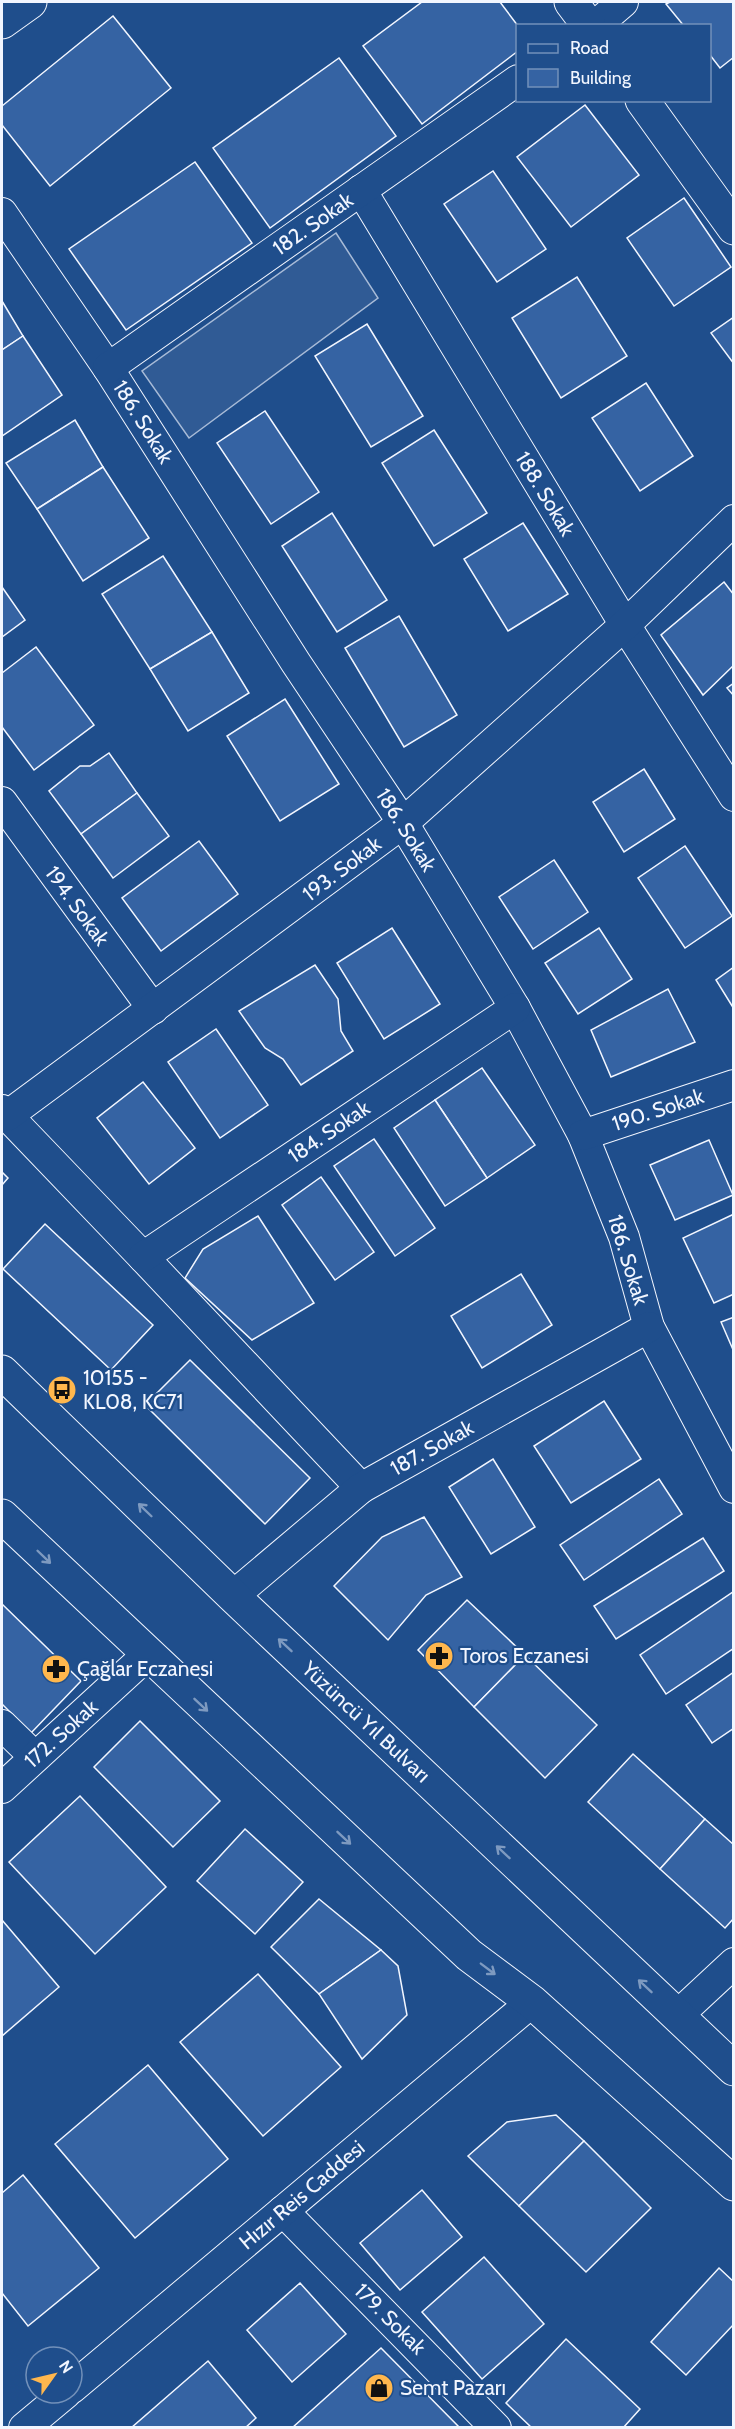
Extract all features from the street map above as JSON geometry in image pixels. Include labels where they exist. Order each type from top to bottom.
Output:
[{"type":"main road","points":[[2,22],[30,2]]},
{"type":"main road","points":[[571,2],[588,24]]},
{"type":"main road","points":[[643,102],[734,228]]},
{"type":"main road","name":"Yüzüncü Yıl Bulvarı","points":[[2,1372],[233,1596],[734,2069]]},
{"type":"main road","points":[[2,1516],[147,1655],[469,1954],[532,2002],[734,2184]]},
{"type":"street","points":[[597,24],[623,2]]},
{"type":"street","name":"182. Sokak","points":[[108,368],[516,81]]},
{"type":"street","name":"188. Sokak","points":[[361,190],[625,625],[734,796]]},
{"type":"street","name":"186. Sokak","points":[[2,213],[108,368],[296,663],[403,824],[515,1008],[583,1134],[624,1237],[649,1327],[734,1488]]},
{"type":"street","name":"193. Sokak","points":[[4,1113],[153,1009],[403,824],[625,625],[734,520]]},
{"type":"street","name":"194. Sokak","points":[[2,802],[153,1009]]},
{"type":"street","name":"184. Sokak","points":[[143,1257],[515,1008]]},
{"type":"street","name":"190. Sokak","points":[[583,1134],[734,1086]]},
{"type":"street","points":[[4,1113],[361,1488]]},
{"type":"street","name":"187. Sokak","points":[[233,1596],[361,1488],[649,1327]]},
{"type":"street","name":"172. Sokak","points":[[2,1788],[147,1655]]},
{"type":"street","points":[[2,1725],[35,1757]]},
{"type":"street","points":[[677,2016],[734,1963]]},
{"type":"street","name":"Hızır Reis Caddesi","points":[[84,2378],[532,2002]]},
{"type":"street","name":"179. Sokak","points":[[283,2211],[496,2427]]},
{"type":"street","points":[[24,2427],[51,2405]]},
{"type":"shaded area","points":[[336,233],[378,298],[189,438],[142,371]]},
{"type":"building","points":[[422,2],[500,2],[516,24],[516,53],[422,124],[363,46]]},
{"type":"building","points":[[670,2],[734,2],[734,57],[720,68],[711,56],[711,24],[682,24],[666,4]]},
{"type":"building","points":[[113,16],[171,88],[50,186],[2,125],[2,106]]},
{"type":"building","points":[[339,58],[396,136],[270,228],[213,148]]},
{"type":"building","points":[[585,105],[639,175],[571,227],[517,157]]},
{"type":"building","points":[[195,162],[252,243],[126,330],[69,249]]},
{"type":"building","points":[[493,171],[546,249],[497,282],[444,204]]},
{"type":"building","points":[[684,198],[731,267],[674,306],[627,238]]},
{"type":"building","points":[[577,277],[627,356],[561,398],[512,318]]},
{"type":"building","points":[[2,301],[23,336],[2,350]]},
{"type":"building","points":[[734,317],[734,364],[711,333]]},
{"type":"building","points":[[367,324],[423,416],[371,447],[315,356]]},
{"type":"building","points":[[23,336],[62,395],[2,436],[2,350]]},
{"type":"building","points":[[646,383],[693,456],[640,491],[592,418]]},
{"type":"building","points":[[265,411],[319,492],[271,524],[217,443]]},
{"type":"building","points":[[75,420],[103,467],[37,509],[6,463]]},
{"type":"building","points":[[434,430],[487,513],[434,546],[382,463]]},
{"type":"building","points":[[103,467],[149,538],[83,581],[37,509]]},
{"type":"building","points":[[332,513],[387,600],[337,632],[282,546]]},
{"type":"building","points":[[523,523],[568,594],[508,631],[464,559]]},
{"type":"building","points":[[163,556],[212,632],[150,669],[102,594]]},
{"type":"building","points":[[724,582],[734,595],[734,665],[703,695],[661,635]]},
{"type":"building","points":[[2,587],[25,620],[2,637]]},
{"type":"building","points":[[399,616],[457,715],[404,747],[345,648]]},
{"type":"building","points":[[212,632],[249,693],[188,731],[150,669]]},
{"type":"building","points":[[36,647],[94,725],[34,770],[2,727],[2,673]]},
{"type":"building","points":[[734,683],[734,696],[727,688]]},
{"type":"building","points":[[285,699],[339,784],[280,821],[227,736]]},
{"type":"building","points":[[109,753],[137,793],[81,834],[49,791],[80,766],[90,766]]},
{"type":"building","points":[[644,769],[675,819],[624,852],[593,802]]},
{"type":"building","points":[[137,793],[169,836],[113,878],[81,834]]},
{"type":"building","points":[[199,841],[238,894],[161,951],[122,898]]},
{"type":"building","points":[[685,846],[732,916],[685,948],[638,878]]},
{"type":"building","points":[[554,860],[588,912],[533,949],[499,897]]},
{"type":"building","points":[[392,928],[440,1004],[384,1039],[337,963]]},
{"type":"building","points":[[599,928],[632,979],[578,1014],[545,963]]},
{"type":"building","points":[[315,965],[338,999],[341,1031],[353,1051],[301,1085],[283,1059],[265,1048],[239,1011]]},
{"type":"building","points":[[734,967],[734,1009],[716,980]]},
{"type":"building","points":[[668,989],[695,1042],[611,1077],[591,1030]]},
{"type":"building","points":[[216,1029],[268,1105],[220,1138],[168,1062]]},
{"type":"building","points":[[482,1068],[535,1145],[487,1178],[435,1100]]},
{"type":"building","points":[[143,1082],[195,1148],[149,1184],[97,1118]]},
{"type":"building","points":[[435,1100],[487,1178],[445,1206],[394,1128]]},
{"type":"building","points":[[374,1139],[435,1228],[395,1256],[334,1166]]},
{"type":"building","points":[[709,1140],[733,1195],[675,1220],[650,1165]]},
{"type":"building","points":[[2,1172],[8,1178],[2,1185]]},
{"type":"building","points":[[321,1177],[374,1252],[335,1280],[282,1205]]},
{"type":"building","points":[[734,1214],[734,1294],[714,1303],[683,1238]]},
{"type":"building","points":[[258,1216],[314,1303],[252,1340],[185,1278],[203,1249]]},
{"type":"building","points":[[45,1224],[153,1325],[111,1370],[3,1269]]},
{"type":"building","points":[[521,1274],[552,1325],[482,1368],[451,1316]]},
{"type":"building","points":[[734,1317],[734,1352],[721,1322]]},
{"type":"building","points":[[190,1360],[310,1478],[265,1524],[145,1405]]},
{"type":"building","points":[[604,1401],[641,1459],[571,1503],[534,1446]]},
{"type":"building","points":[[493,1459],[535,1527],[491,1554],[449,1487]]},
{"type":"building","points":[[659,1479],[682,1514],[584,1580],[560,1545]]},
{"type":"building","points":[[424,1517],[462,1577],[426,1595],[388,1640],[334,1586],[382,1537]]},
{"type":"building","points":[[703,1538],[724,1571],[616,1639],[594,1606]]},
{"type":"building","points":[[733,1592],[734,1648],[666,1694],[640,1655]]},
{"type":"building","points":[[467,1600],[525,1655],[474,1707],[418,1650]]},
{"type":"building","points":[[2,1604],[81,1681],[31,1733],[2,1704]]},
{"type":"building","points":[[525,1655],[597,1725],[545,1778],[474,1707]]},
{"type":"building","points":[[734,1672],[734,1728],[712,1743],[686,1705]]},
{"type":"building","points":[[140,1721],[220,1801],[173,1847],[94,1767]]},
{"type":"building","points":[[633,1754],[705,1819],[660,1869],[588,1802]]},
{"type":"building","points":[[80,1796],[166,1887],[95,1954],[9,1862]]},
{"type":"building","points":[[705,1819],[734,1845],[734,1918],[725,1928],[660,1869]]},
{"type":"building","points":[[245,1829],[303,1882],[255,1934],[197,1881]]},
{"type":"building","points":[[319,1899],[381,1950],[319,1994],[271,1947]]},
{"type":"building","points":[[2,1920],[59,1987],[2,2036]]},
{"type":"building","points":[[381,1950],[398,1966],[407,2015],[362,2059],[319,1994]]},
{"type":"building","points":[[258,1974],[341,2067],[263,2136],[180,2042]]},
{"type":"building","points":[[148,2065],[228,2159],[135,2238],[55,2144]]},
{"type":"building","points":[[556,2115],[584,2141],[519,2206],[468,2156],[507,2122]]},
{"type":"building","points":[[584,2141],[651,2208],[586,2272],[519,2206]]},
{"type":"building","points":[[23,2175],[99,2268],[28,2326],[2,2293],[2,2193]]},
{"type":"building","points":[[422,2190],[462,2237],[400,2290],[360,2243]]},
{"type":"building","points":[[484,2257],[544,2324],[482,2379],[422,2312]]},
{"type":"building","points":[[719,2268],[734,2282],[734,2324],[686,2375],[651,2342]]},
{"type":"building","points":[[300,2283],[346,2334],[292,2382],[247,2330]]},
{"type":"building","points":[[566,2339],[640,2409],[623,2428],[532,2428],[506,2403]]},
{"type":"building","name":"Semt Pazarı","points":[[381,2348],[460,2428],[292,2428]]},
{"type":"building","points":[[208,2361],[256,2418],[245,2428],[131,2428]]},
{"type":"place","name":"10155 - KL08, KC71","points":[[62,1390]]},
{"type":"place","name":"Toros Eczanesi","points":[[439,1656]]},
{"type":"place","name":"Çağlar Eczanesi","points":[[56,1669]]},
{"type":"place","name":"Semt Pazarı","points":[[379,2388]]}]
